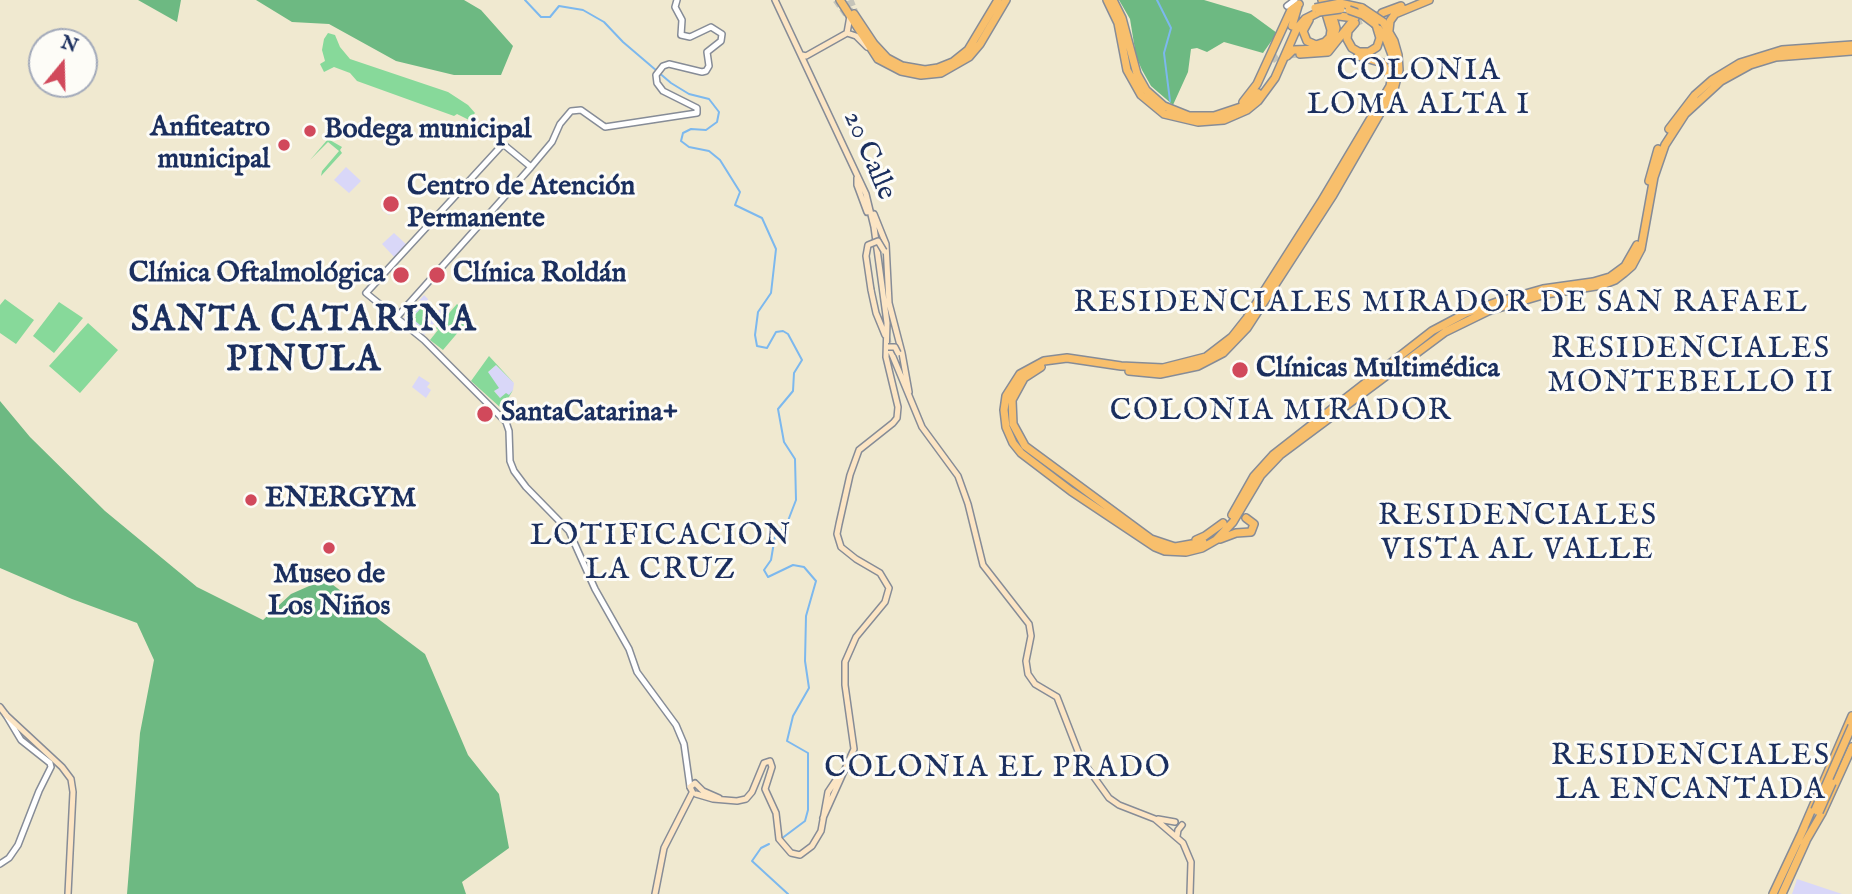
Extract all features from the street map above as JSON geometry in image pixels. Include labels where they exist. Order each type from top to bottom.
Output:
[{"type":"highway","points":[[840,0],[878,59],[901,71],[921,75],[941,73],[954,68],[975,50],[1006,0]]},
{"type":"highway","points":[[846,0],[882,53],[902,65],[925,69],[953,62],[968,50],[998,0]]},
{"type":"highway","points":[[1107,0],[1118,23],[1128,70],[1147,102],[1164,114],[1192,122],[1224,120],[1249,108],[1266,92],[1283,69],[1291,51],[1320,49],[1333,41],[1336,28],[1327,0]]},
{"type":"highway","points":[[1114,0],[1122,18],[1137,75],[1152,97],[1170,110],[1189,116],[1208,117],[1232,111],[1256,95],[1273,74],[1292,26],[1298,1]]},
{"type":"highway","points":[[1316,11],[1304,25],[1303,34],[1307,41],[1319,45],[1328,40],[1331,34],[1327,0]]},
{"type":"highway","points":[[1327,0],[1337,14],[1355,20]]},
{"type":"highway","points":[[1382,13],[1418,0]]},
{"type":"highway","points":[[1389,30],[1390,21],[1395,14],[1429,0]]},
{"type":"highway","points":[[1232,111],[1257,84],[1291,10],[1298,1]]},
{"type":"highway","points":[[1345,6],[1389,30],[1395,41],[1399,63],[1398,76],[1392,94],[1327,204],[1253,320],[1233,345],[1216,358],[1198,366],[1160,374],[1072,363],[1047,365],[1024,378],[1012,400],[1011,415],[1016,433],[1025,446],[1152,539],[1175,547],[1191,546],[1210,539],[1226,524],[1249,484],[1265,463],[1429,334],[1466,313],[1497,302],[1543,289],[1593,282],[1617,273],[1630,259],[1639,239],[1650,175],[1657,152],[1676,118],[1695,95],[1726,71],[1762,55],[1797,48],[1852,45]]},
{"type":"highway","points":[[1246,519],[1254,524],[1251,532],[1232,533],[1194,551],[1175,552],[1155,547],[1021,453],[1006,427],[1004,410],[1006,396],[1020,374],[1037,363],[1067,358],[1121,366],[1163,368],[1196,360],[1219,349],[1247,318],[1392,82],[1393,64],[1389,44],[1371,12],[1358,6],[1316,11],[1303,15],[1292,26]]},
{"type":"highway","points":[[1275,78],[1294,32],[1316,11]]},
{"type":"highway","points":[[1355,20],[1348,30],[1347,42],[1352,48],[1363,52],[1373,51],[1378,44],[1378,24]]},
{"type":"highway","points":[[1300,54],[1328,52],[1355,20]]},
{"type":"highway","points":[[1345,30],[1343,39],[1346,47],[1355,55],[1382,63],[1392,82]]},
{"type":"highway","points":[[1685,114],[1721,81],[1761,61],[1799,53],[1852,51]]},
{"type":"highway","points":[[1256,95],[1272,61]]},
{"type":"highway","points":[[1216,540],[1233,522],[1261,475],[1280,455],[1444,332],[1488,311],[1546,294],[1602,285],[1632,266],[1641,249],[1661,153],[1696,100],[1695,95]]},
{"type":"highway","points":[[1414,355],[1411,351],[1429,334]]},
{"type":"highway","points":[[1388,374],[1390,369],[1403,360],[1400,356]]},
{"type":"highway","points":[[1130,524],[1156,538],[1181,543],[1205,536],[1223,523]]},
{"type":"highway","points":[[1782,894],[1846,740],[1852,716]]},
{"type":"highway","points":[[1802,832],[1817,811],[1852,726]]},
{"type":"highway","points":[[1804,844],[1822,813],[1851,749],[1846,748],[1846,740]]},
{"type":"highway","points":[[1773,894],[1846,740]]},
{"type":"main road","name":"20 Calle","points":[[775,0],[868,203],[876,239],[886,338],[891,351]]},
{"type":"main road","points":[[805,62],[845,35],[850,16]]},
{"type":"main road","points":[[802,55],[806,56],[845,35],[858,37],[870,49]]},
{"type":"main road","points":[[857,175],[857,185],[872,231],[879,315]]},
{"type":"main road","points":[[868,203],[886,244],[889,303]]},
{"type":"main road","points":[[886,338],[866,252],[868,245],[878,241],[884,251],[885,293],[902,353],[911,402]]},
{"type":"main road","points":[[891,351],[922,427],[958,476],[984,565],[1029,624],[1031,636],[1026,666],[1031,680],[1057,697],[1081,758],[1109,798],[1119,805],[1155,819],[1175,822]]},
{"type":"main road","points":[[654,894],[664,848],[695,789],[721,799],[740,801],[749,797],[764,763],[769,760],[772,767],[765,789],[776,813],[777,835],[784,846],[795,855],[804,854],[816,840],[828,798],[854,749],[845,685],[845,662],[856,637],[885,603],[889,588],[880,573],[841,547],[837,534],[849,475],[859,450],[897,418],[891,351]]},
{"type":"main road","points":[[0,706],[16,729],[62,767],[71,779],[73,792],[68,894]]},
{"type":"main road","points":[[823,818],[828,807],[828,798]]},
{"type":"main road","points":[[1155,819],[1183,843],[1191,862],[1190,894]]},
{"type":"main road","points":[[1177,836],[1182,825]]},
{"type":"street","points":[[397,317],[531,167],[552,142],[571,111],[578,109],[605,127],[697,113],[697,108],[663,91],[657,83],[656,75],[669,64],[705,72],[709,66],[707,52],[723,38],[718,30],[711,27],[690,37],[681,35],[677,0]]},
{"type":"street","points":[[1287,6],[1298,1]]},
{"type":"street","points":[[531,167],[503,144],[366,293],[441,356],[502,417],[509,431],[510,461],[514,471],[526,487],[562,522],[576,543],[595,589],[626,643],[637,672],[676,725],[684,744],[695,789]]},
{"type":"street","points":[[0,864],[9,858],[18,845],[51,767],[50,763],[26,744],[16,729]]},
{"type":"shaded area","points":[[346,167],[361,181],[349,193],[334,180]]},
{"type":"shaded area","name":"Centro de Atención Permanente","points":[[391,194],[401,202],[389,215],[382,210],[382,205]]},
{"type":"shaded area","points":[[394,233],[407,245],[396,259],[382,244]]},
{"type":"shaded area","points":[[424,295],[428,299],[427,302],[438,311],[440,309],[444,312],[424,335],[403,319]]},
{"type":"shaded area","points":[[496,365],[514,383],[509,396],[500,398],[494,391],[497,388],[487,373]]},
{"type":"shaded area","points":[[419,376],[430,383],[427,387],[431,390],[426,398],[412,387]]},
{"type":"shaded area","points":[[1797,879],[1842,894],[1792,894]]},
{"type":"green space","points":[[138,0],[181,0],[177,22]]},
{"type":"green space","points":[[256,0],[464,0],[481,10],[513,46],[501,75],[454,75],[396,61],[329,24],[292,22]]},
{"type":"green space","points":[[1119,0],[1204,0],[1251,14],[1277,33],[1263,53],[1224,42],[1207,52],[1191,49],[1188,72],[1173,105],[1151,86],[1142,70],[1136,56],[1130,19]]},
{"type":"green space","points":[[328,33],[335,35],[340,47],[350,59],[448,92],[475,113],[469,120],[457,114],[454,116],[357,81],[350,73],[334,67],[324,72],[320,64],[325,61],[322,50]]},
{"type":"green space","points":[[328,139],[342,147],[342,153],[321,176],[322,171],[339,151],[328,142],[310,160]]},
{"type":"green space","points":[[5,299],[34,320],[16,344],[0,333],[0,305]]},
{"type":"green space","points":[[59,302],[83,318],[54,353],[33,336]]},
{"type":"green space","points":[[457,304],[471,317],[443,350],[430,340],[438,330],[436,328]]},
{"type":"green space","points":[[422,307],[431,314],[421,326],[412,318]]},
{"type":"green space","points":[[88,323],[118,350],[80,393],[49,366]]},
{"type":"green space","points":[[489,356],[514,383],[496,365],[488,372],[499,388],[494,391],[500,398],[506,393],[509,395],[513,390],[502,409],[471,381]]},
{"type":"green space","points":[[0,401],[30,437],[105,511],[197,587],[263,620],[291,594],[325,579],[425,654],[468,755],[499,794],[509,848],[462,882],[466,894],[127,894],[140,733],[154,660],[137,623],[0,568]]},
{"type":"waterway","points":[[525,0],[541,17],[550,17],[559,6],[583,10],[604,22],[671,83],[689,94],[709,99],[719,112],[717,122],[706,130],[691,129],[683,133],[681,141],[689,147],[709,151],[720,160],[740,192],[735,205],[762,218],[776,249],[771,293],[758,312],[755,335],[757,346],[767,348],[776,332],[783,331],[788,334],[802,360],[794,373],[793,391],[778,409],[784,442],[795,459],[796,500],[786,526],[775,536],[771,560],[764,570],[768,577],[793,565],[804,567],[816,581],[806,616],[805,661],[809,688],[793,716],[787,741],[808,753],[808,810],[805,821],[781,839]]},
{"type":"waterway","points":[[1157,0],[1171,28],[1164,53],[1170,101]]},
{"type":"waterway","points":[[769,844],[761,848],[752,861],[788,894]]},
{"type":"tunnel","points":[[836,0],[847,15],[854,10],[850,0]]},
{"type":"tunnel","points":[[1355,23],[1382,13]]},
{"type":"tunnel","points":[[1272,60],[1278,56],[1300,54]]},
{"type":"tunnel","points":[[883,316],[891,351]]},
{"type":"place","name":"Bodega municipal","points":[[310,131]]},
{"type":"place","name":"Anfiteatro municipal","points":[[284,145]]},
{"type":"place","name":"Centro de Atención Permanente","points":[[391,204]]},
{"type":"place","name":"Clínica Oftalmológica","points":[[401,275]]},
{"type":"place","name":"Clínica Roldán","points":[[437,275]]},
{"type":"place","name":"Clínicas Multimédica","points":[[1240,370]]},
{"type":"place","name":"SantaCatarina+","points":[[485,414]]},
{"type":"place","name":"ENERGYM","points":[[251,500]]},
{"type":"place","name":"Museo de Los Niños","points":[[329,548]]},
{"type":"district","name":"COLONIA LOMA ALTA I","points":[[1419,90]]},
{"type":"district","name":"RESIDENCIALES MIRADOR DE SAN RAFAEL","points":[[1441,305]]},
{"type":"district","name":"SANTA CATARINA PINULA","points":[[304,343]]},
{"type":"district","name":"RESIDENCIALES MONTEBELLO II","points":[[1691,368]]},
{"type":"district","name":"COLONIA MIRADOR","points":[[1281,413]]},
{"type":"district","name":"RESIDENCIALES VISTA AL VALLE","points":[[1518,535]]},
{"type":"district","name":"LOTIFICACION LA CRUZ","points":[[661,555]]},
{"type":"district","name":"COLONIA EL PRADO","points":[[998,770]]},
{"type":"district","name":"RESIDENCIALES LA ENCANTADA","points":[[1691,775]]}]
